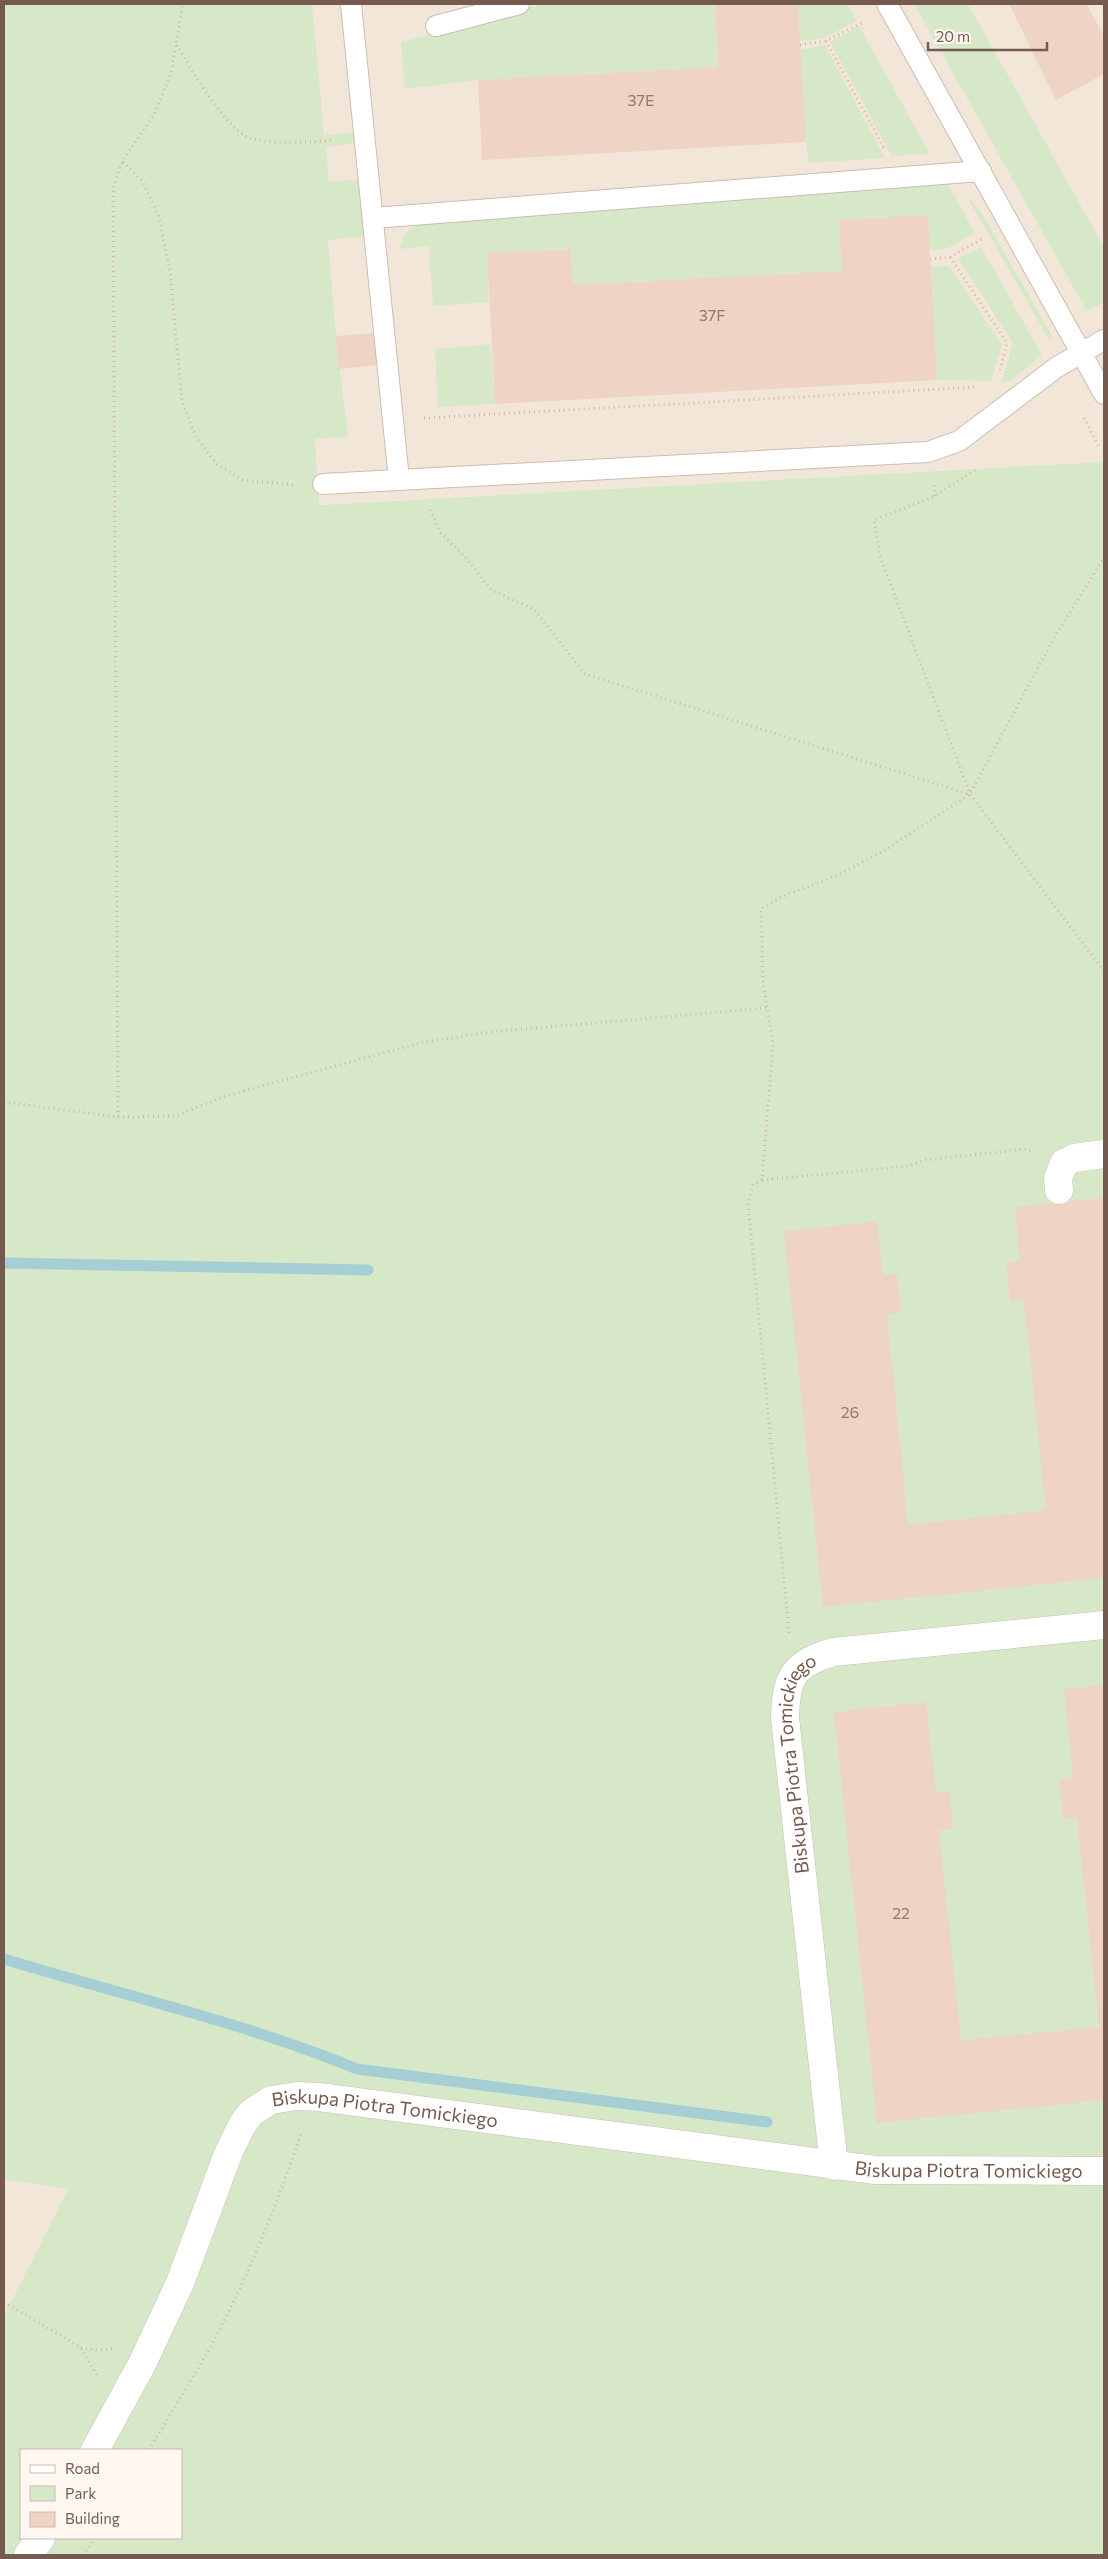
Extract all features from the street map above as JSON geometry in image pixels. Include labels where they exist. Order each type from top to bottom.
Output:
[{"type":"street","points":[[1059,1190],[1058,1178],[1064,1163],[1074,1158],[1104,1154]]},
{"type":"street","name":"Biskupa Piotra Tomickiego","points":[[834,2166],[785,1718],[788,1687],[793,1674],[802,1664],[833,1652],[1104,1625]]},
{"type":"street","name":"Biskupa Piotra Tomickiego","points":[[96,2449],[127,2394],[180,2283],[234,2139],[251,2113],[271,2100],[296,2096],[320,2097],[834,2166],[894,2171],[1104,2171]]},
{"type":"street","points":[[28,2555],[40,2539]]},
{"type":"lane","points":[[351,4],[399,480]]},
{"type":"lane","points":[[436,26],[519,4]]},
{"type":"lane","points":[[888,4],[1104,394]]},
{"type":"lane","points":[[373,218],[981,171]]},
{"type":"lane","points":[[323,484],[928,452],[959,441],[1057,367],[1104,340]]},
{"type":"path","points":[[118,1117],[113,189],[123,162],[154,115],[172,73],[183,4]]},
{"type":"path","points":[[800,45],[826,41],[862,22]]},
{"type":"path","points":[[826,41],[886,153]]},
{"type":"path","points":[[177,45],[201,85],[232,127],[250,138],[298,143],[365,138]]},
{"type":"path","points":[[123,162],[143,182],[159,216],[170,271],[182,402],[196,437],[217,464],[243,480],[279,485],[323,484]]},
{"type":"path","points":[[930,259],[950,257],[983,239]]},
{"type":"path","points":[[950,257],[1008,343],[998,378]]},
{"type":"path","points":[[392,420],[985,387]]},
{"type":"path","points":[[984,464],[934,497],[874,520],[880,556],[970,794],[1104,971]]},
{"type":"path","points":[[423,479],[432,514],[441,533],[494,591],[534,609],[584,674],[970,794]]},
{"type":"path","points":[[762,1180],[773,1046],[763,981],[761,909],[780,897],[836,876],[888,849],[970,794],[1055,636],[1104,558]]},
{"type":"path","points":[[4,1102],[118,1117],[176,1116],[225,1096],[420,1043],[489,1032],[768,1008]]},
{"type":"path","points":[[793,1674],[748,1203],[753,1185],[762,1180],[906,1166],[926,1160],[1024,1149],[1064,1163]]},
{"type":"path","points":[[150,2449],[221,2326],[255,2257],[277,2204],[303,2127]]},
{"type":"path","points":[[4,2302],[80,2347],[94,2372],[107,2384],[127,2394]]},
{"type":"path","points":[[84,2555],[94,2539]]},
{"type":"shaded area","points":[[281,4],[914,4],[1087,312],[1104,302],[1104,459],[1100,462],[318,505],[298,143]]},
{"type":"shaded area","points":[[968,4],[1104,4],[1104,247],[1045,143]]},
{"type":"shaded area","points":[[4,2180],[83,2191],[4,2345]]},
{"type":"green space","points":[[4,4],[312,4],[324,135],[355,132],[357,143],[326,147],[329,182],[361,179],[367,236],[328,240],[336,336],[348,437],[315,439],[319,505],[1100,462],[1104,459],[1104,2555],[4,2555],[4,2316],[68,2189],[4,2180]]},
{"type":"green space","points":[[543,4],[715,4],[718,67],[478,80],[405,89],[401,42]]},
{"type":"green space","points":[[798,4],[847,4],[856,21],[825,38],[800,41]]},
{"type":"green space","points":[[914,4],[968,4],[1104,247],[1104,302],[1087,312]]},
{"type":"green space","points":[[859,26],[930,154],[892,156],[830,42]]},
{"type":"green space","points":[[825,45],[885,158],[809,163],[800,50]]},
{"type":"green space","points":[[944,176],[975,233],[948,248],[930,250],[928,215],[839,221],[842,271],[573,285],[571,249],[487,253],[489,302],[433,306],[429,246],[399,249],[405,234],[424,218]]},
{"type":"green space","points":[[966,195],[980,210],[1051,334],[1051,343]]},
{"type":"green space","points":[[981,247],[1042,355],[1010,381],[1002,381],[1013,343],[958,258]]},
{"type":"green space","points":[[949,266],[1002,345],[991,381],[937,380],[931,267]]},
{"type":"green space","points":[[491,344],[495,404],[438,407],[435,349]]},
{"type":"building","points":[[715,4],[798,4],[806,142],[482,160],[478,80],[718,67]]},
{"type":"building","points":[[1009,4],[1087,4],[1104,37],[1104,74],[1056,100]]},
{"type":"building","points":[[928,215],[937,380],[495,404],[487,253],[571,249],[573,285],[842,271],[839,220]]},
{"type":"building","points":[[374,333],[378,365],[339,369],[336,336]]},
{"type":"building","points":[[1104,1198],[1104,1578],[823,1607],[784,1231],[877,1221],[883,1275],[897,1274],[901,1313],[887,1314],[908,1525],[1046,1510],[1024,1300],[1010,1301],[1006,1262],[1020,1261],[1015,1207]]},
{"type":"building","points":[[1104,1685],[1104,2100],[877,2123],[834,1712],[926,1702],[936,1792],[949,1791],[953,1829],[939,1830],[961,2040],[1099,2027],[1077,1817],[1063,1818],[1059,1780],[1073,1778],[1064,1689]]},
{"type":"waterway","points":[[4,1263],[368,1270]]},
{"type":"waterway","points":[[4,1959],[226,2023],[314,2052],[357,2069],[767,2122]]}]
